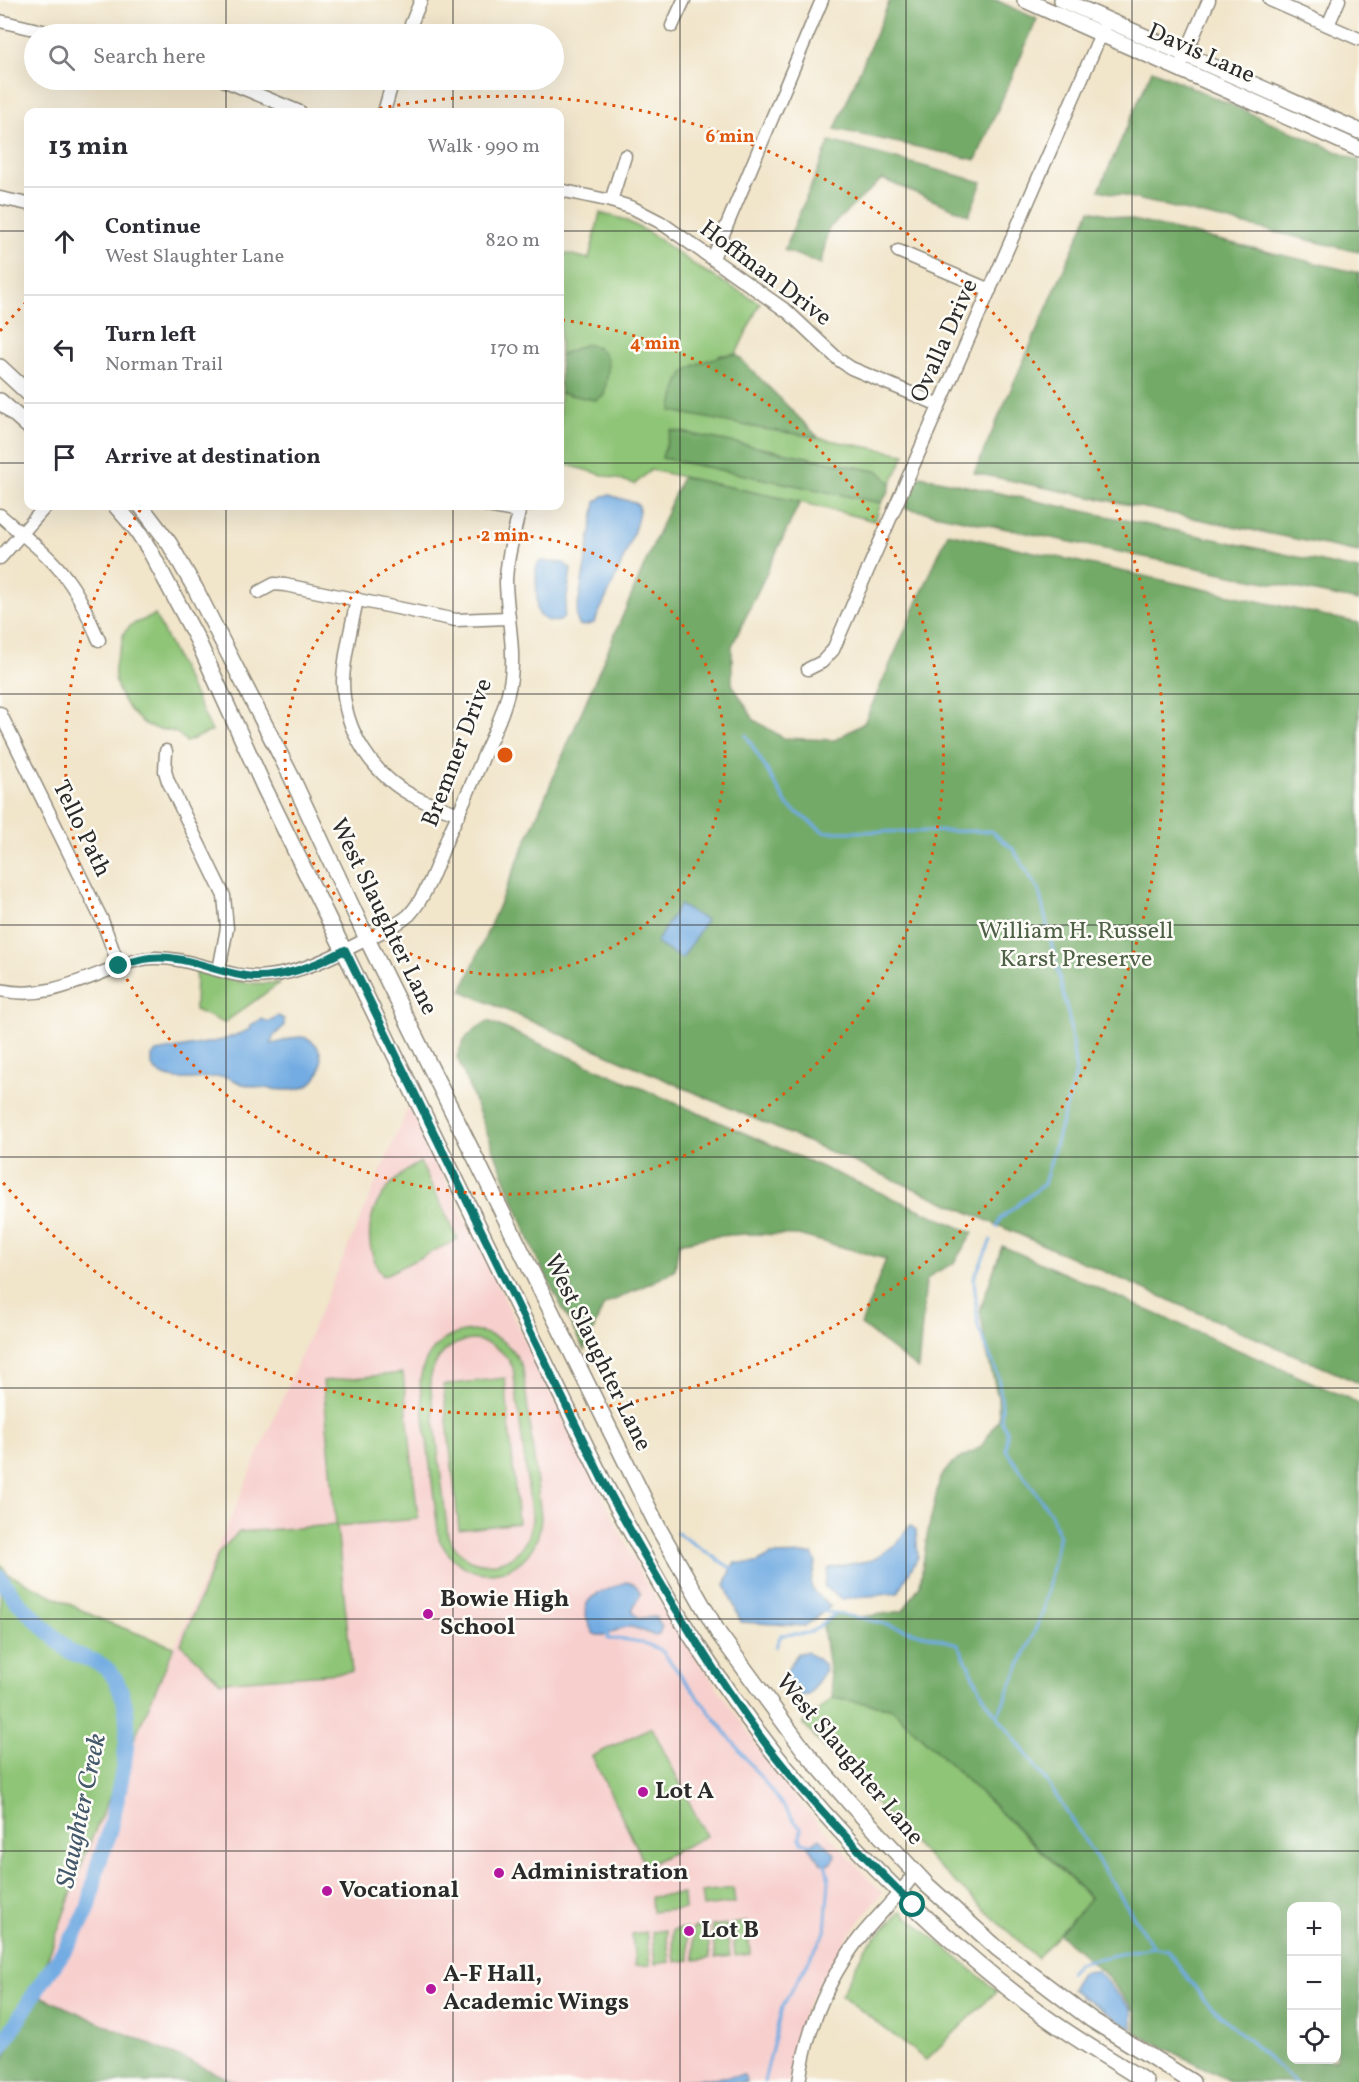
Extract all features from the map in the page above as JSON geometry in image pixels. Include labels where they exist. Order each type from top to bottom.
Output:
[{"type":"main road","name":"Davis Lane","points":[[1025,0],[1185,54],[1359,131]]},
{"type":"main road","name":"Davis Lane","points":[[1062,0],[1104,27],[1179,69],[1359,148]]},
{"type":"main road","points":[[0,368],[24,389]]},
{"type":"main road","points":[[0,401],[24,422]]},
{"type":"main road","name":"West Slaughter Lane","points":[[119,510],[149,549],[197,639],[264,788],[597,1469],[646,1562],[701,1652],[761,1737],[824,1814],[901,1893],[969,1956],[1041,2014],[1146,2082]]},
{"type":"main road","name":"West Slaughter Lane","points":[[144,510],[169,543],[217,630],[291,776],[367,939],[658,1529],[719,1634],[797,1740],[850,1803],[915,1874],[997,1948],[1092,2020],[1191,2082]]},
{"type":"main road","points":[[197,639],[217,630]]},
{"type":"main road","points":[[636,1541],[658,1529]]},
{"type":"street","points":[[411,24],[421,0]]},
{"type":"street","points":[[672,26],[684,0]]},
{"type":"street","points":[[713,258],[822,0]]},
{"type":"street","points":[[1179,69],[1209,0]]},
{"type":"street","points":[[1270,0],[1359,39]]},
{"type":"street","points":[[1328,25],[1339,0]]},
{"type":"street","points":[[0,21],[24,27]]},
{"type":"street","name":"Ovalla Drive","points":[[808,669],[822,662],[833,650],[1104,27]]},
{"type":"street","points":[[247,90],[290,108]]},
{"type":"street","points":[[385,108],[390,90]]},
{"type":"street","points":[[611,201],[624,156]]},
{"type":"street","name":"Hoffman Drive","points":[[564,191],[611,201],[647,215],[713,258],[788,312],[839,360],[851,368],[939,405]]},
{"type":"street","points":[[0,198],[24,203]]},
{"type":"street","points":[[898,251],[990,290]]},
{"type":"street","points":[[0,558],[42,510]]},
{"type":"street","name":"Bremner Drive","points":[[0,990],[26,993],[57,990],[119,966],[151,958],[171,958],[252,976],[285,974],[301,970],[345,950],[397,924],[408,915],[416,905],[459,814],[498,723],[509,689],[512,657],[507,573],[519,512],[508,510]]},
{"type":"street","points":[[0,515],[67,579],[99,640]]},
{"type":"street","points":[[259,592],[274,584],[285,585],[456,620],[508,618]]},
{"type":"street","points":[[357,599],[343,681],[345,701],[354,734],[372,762],[396,785],[419,799],[459,814]]},
{"type":"street","name":"Tello Path","points":[[0,713],[102,920],[119,966]]},
{"type":"street","points":[[166,751],[165,771],[168,781],[224,896],[227,928],[219,970]]},
{"type":"street","points":[[799,2082],[814,2020],[840,1966],[878,1916],[901,1893],[915,1874]]},
{"type":"shaded area","name":"Bowie High School","points":[[409,1106],[645,1582],[784,1785],[882,1893],[844,1942],[805,2009],[789,2082],[236,2082],[35,1994],[88,1847]]},
{"type":"green space","points":[[890,0],[996,0],[1037,19],[976,160],[835,129]]},
{"type":"green space","points":[[1152,70],[1359,161],[1359,252],[1099,190]]},
{"type":"green space","points":[[830,141],[982,182],[969,215],[882,179],[828,229],[821,264],[784,250]]},
{"type":"green space","points":[[1090,210],[1359,273],[1359,552],[974,473]]},
{"type":"green space","points":[[600,213],[623,219],[648,232],[699,268],[760,303],[736,354],[720,355],[671,411],[905,454],[891,484],[880,472],[671,430],[662,458],[881,503],[875,521],[800,502],[651,470],[635,484],[564,464],[564,394],[595,400],[604,395],[564,355],[564,253],[589,259]]},
{"type":"green space","points":[[586,344],[602,351],[608,363],[604,395],[595,400],[564,394],[564,353]]},
{"type":"green space","points":[[736,354],[818,437],[671,411],[678,384],[686,371],[710,360]]},
{"type":"green space","points":[[671,430],[880,472],[891,484],[881,503],[662,458]]},
{"type":"green space","points":[[920,476],[1359,570],[1359,601],[905,508]]},
{"type":"green space","name":"William H. Russell Karst Preserve","points":[[682,477],[800,502],[732,646],[732,684],[754,720],[783,738],[835,740],[864,723],[948,533],[1359,623],[1359,1383],[462,991]]},
{"type":"green space","points":[[155,615],[212,731],[186,742],[177,733],[144,724],[126,705],[115,681],[116,660],[123,642],[123,634],[131,625]]},
{"type":"green space","points":[[196,971],[249,983],[281,982],[224,1023],[195,1010]]},
{"type":"green space","points":[[488,1021],[973,1233],[953,1264],[934,1273],[926,1281],[918,1369],[861,1325],[886,1259],[798,1235],[744,1234],[709,1237],[679,1243],[675,1269],[604,1305],[584,1350],[537,1259],[457,1057],[468,1035]]},
{"type":"green space","points":[[420,1162],[458,1239],[383,1276],[377,1266],[370,1243],[374,1210],[391,1185]]},
{"type":"green space","points":[[1002,1246],[1359,1403],[1359,2082],[1231,2082],[1135,2032],[1136,2012],[1103,1972],[1059,1934],[1091,1898],[890,1707],[833,1698],[823,1626],[836,1614],[861,1617],[903,1611],[920,1585],[927,1536],[940,1478],[952,1463],[981,1447],[999,1419],[998,1397],[986,1349],[980,1310]]},
{"type":"green space","points":[[481,1332],[504,1342],[515,1354],[523,1369],[541,1516],[537,1537],[528,1554],[515,1565],[500,1572],[483,1573],[466,1568],[451,1557],[439,1539],[420,1384],[429,1355],[443,1341],[461,1333]],"holes":[[[472,1340],[485,1342],[497,1348],[513,1368],[532,1519],[528,1536],[521,1549],[510,1558],[497,1563],[483,1563],[470,1559],[458,1550],[448,1536],[430,1381],[439,1358],[449,1348]]]},
{"type":"green space","points":[[403,1373],[418,1519],[337,1526],[352,1672],[220,1682],[181,1644],[219,1552],[239,1532],[336,1525],[323,1381]]},
{"type":"green space","points":[[505,1378],[518,1523],[459,1530],[443,1385]]},
{"type":"green space","points":[[0,1564],[8,1574],[102,1620],[174,1647],[88,1847],[35,1994],[0,2068]]},
{"type":"green space","points":[[833,1698],[890,1707],[1091,1899],[1037,1958],[916,1846],[803,1724]]},
{"type":"green space","name":"Lot A","points":[[652,1727],[706,1836],[646,1866],[592,1756]]},
{"type":"green space","points":[[733,1888],[735,1903],[703,1907],[701,1892]]},
{"type":"green space","points":[[683,1894],[684,1909],[652,1912],[651,1897]]},
{"type":"green space","points":[[901,1911],[997,1991],[926,2060],[841,1995],[865,1948]]},
{"type":"green space","points":[[747,1922],[750,1954],[735,1956],[732,1924]]},
{"type":"green space","points":[[726,1924],[730,1956],[715,1958],[712,1926]]},
{"type":"green space","points":[[707,1926],[710,1958],[695,1960],[692,1928]]},
{"type":"green space","points":[[686,1928],[690,1960],[675,1962],[672,1930]]},
{"type":"green space","points":[[666,1930],[670,1962],[655,1964],[652,1932]]},
{"type":"green space","points":[[646,1932],[650,1965],[635,1966],[632,1934]]},
{"type":"green space","points":[[35,1994],[236,2082],[0,2082],[0,2068]]},
{"type":"water","points":[[609,495],[635,503],[639,506],[638,516],[621,564],[594,623],[579,625],[576,617],[596,502],[603,496]]},
{"type":"water","points":[[541,561],[564,563],[571,569],[564,617],[560,621],[546,620],[537,610],[536,569]]},
{"type":"water","points":[[679,905],[706,920],[682,959],[656,943]]},
{"type":"water","points":[[278,1016],[284,1019],[284,1026],[273,1037],[271,1044],[302,1037],[318,1047],[320,1069],[313,1082],[307,1086],[293,1090],[276,1090],[241,1083],[226,1077],[176,1079],[159,1073],[152,1066],[152,1056],[156,1052],[223,1040],[251,1029],[250,1025],[263,1019],[267,1022]]},
{"type":"water","points":[[910,1525],[916,1530],[918,1557],[898,1593],[841,1599],[824,1586],[829,1568],[872,1560],[896,1544]]},
{"type":"water","points":[[812,1554],[816,1561],[812,1587],[831,1606],[805,1626],[741,1622],[725,1585],[734,1563],[757,1563],[771,1555]]},
{"type":"water","points":[[626,1582],[635,1585],[641,1594],[633,1608],[633,1613],[639,1618],[656,1617],[662,1626],[659,1634],[655,1636],[626,1627],[605,1635],[594,1634],[585,1612],[587,1604],[598,1594]]},
{"type":"water","points":[[807,1652],[824,1664],[825,1671],[809,1695],[799,1696],[784,1684],[784,1675],[798,1653]]},
{"type":"water","points":[[820,1838],[835,1854],[833,1861],[828,1864],[821,1863],[809,1846]]},
{"type":"water","points":[[1097,1971],[1132,2010],[1132,2029],[1071,1989],[1082,1972]]},
{"type":"water","points":[[744,2075],[747,2082],[677,2082],[679,2081]]},
{"type":"waterway","points":[[746,735],[788,806],[824,832],[991,831],[1013,849],[1039,891],[1069,1018],[1076,1073],[1044,1184],[1000,1219],[997,1227]]},
{"type":"waterway","points":[[991,1240],[974,1278],[978,1327],[998,1375],[1002,1406],[1001,1420],[1007,1431],[1006,1450],[1051,1514],[1059,1534],[1043,1612],[998,1715]]},
{"type":"waterway","points":[[677,1533],[734,1570]]},
{"type":"waterway","name":"Slaughter Creek","points":[[0,1578],[16,1600],[69,1651],[105,1667],[120,1688],[127,1716],[124,1763],[118,1794],[86,1914],[73,1938],[0,2049]]},
{"type":"waterway","points":[[822,1611],[866,1619],[958,1644],[986,1701],[1048,1783],[1153,1947],[1167,1950],[1206,2002],[1295,2082]]},
{"type":"waterway","points":[[776,1647],[781,1635],[810,1633],[835,1614]]},
{"type":"waterway","points":[[608,1631],[608,1639],[636,1641],[662,1651],[801,1829],[802,1842],[813,1845]]},
{"type":"waterway","points":[[764,2082],[782,2007],[825,1932],[829,1881],[825,1861]]},
{"type":"waterway","points":[[1070,1973],[1077,1963],[1153,1947]]},
{"type":"place","name":"Bowie High School","points":[[428,1614]]},
{"type":"place","name":"Lot A","points":[[643,1792]]},
{"type":"place","name":"Administration","points":[[499,1873]]},
{"type":"place","name":"Vocational","points":[[327,1891]]},
{"type":"place","name":"Lot B","points":[[689,1931]]},
{"type":"place","name":"A-F Hall, Academic Wings","points":[[431,1989]]},
{"type":"route","points":[[119,966],[151,958],[171,958],[238,975],[265,977],[301,970],[345,950],[602,1479],[646,1562],[701,1652],[761,1737],[824,1814],[913,1905]]}]
